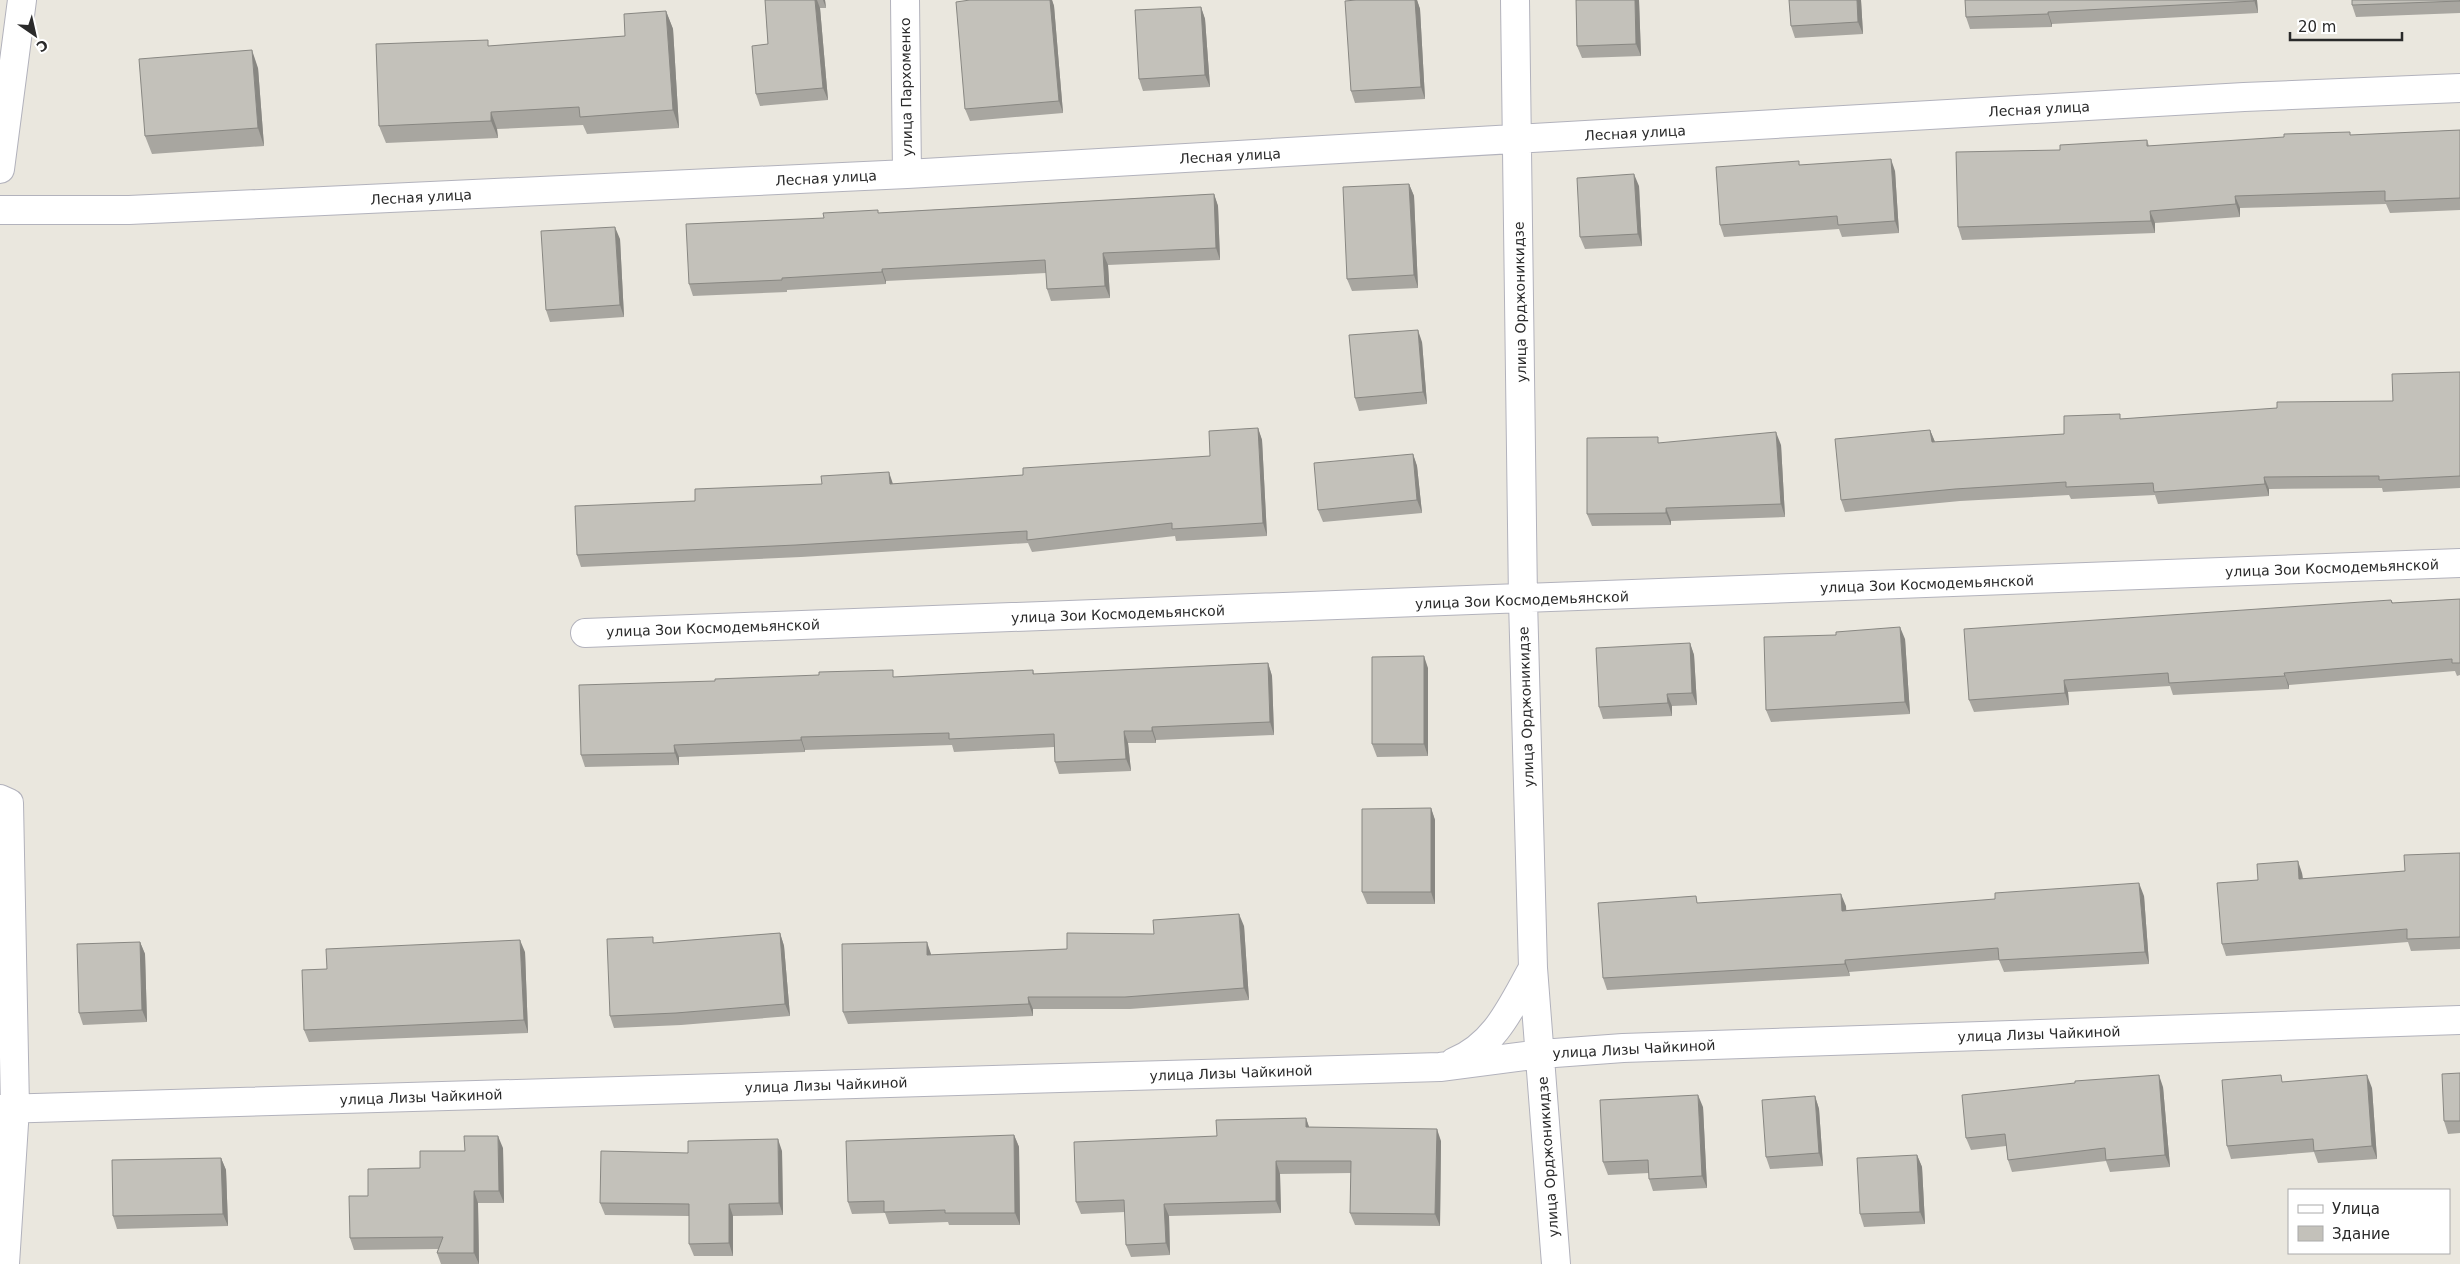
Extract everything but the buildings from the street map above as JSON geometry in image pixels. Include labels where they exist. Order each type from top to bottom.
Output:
[{"type":"street","points":[[0,169],[22,0]]},
{"type":"street","name":"улица Пархоменко","points":[[905,0],[907,174]]},
{"type":"street","name":"улица Орджоникидзе","points":[[1515,0],[1523,600],[1533,968],[1556,1264]]},
{"type":"street","name":"Лесная улица","points":[[0,210],[129,210],[907,174],[2234,98],[2460,88]]},
{"type":"street","name":"улица Зои Космодемьянской","points":[[585,633],[1523,600],[2460,563]]},
{"type":"street","points":[[0,799],[9,804],[5,1264]]},
{"type":"street","points":[[1440,1067],[1472,1055],[1496,1031],[1533,968]]},
{"type":"street","name":"улица Лизы Чайкиной","points":[[7,1109],[1440,1067],[1541,1054],[1653,1047],[2460,1020]]}]
